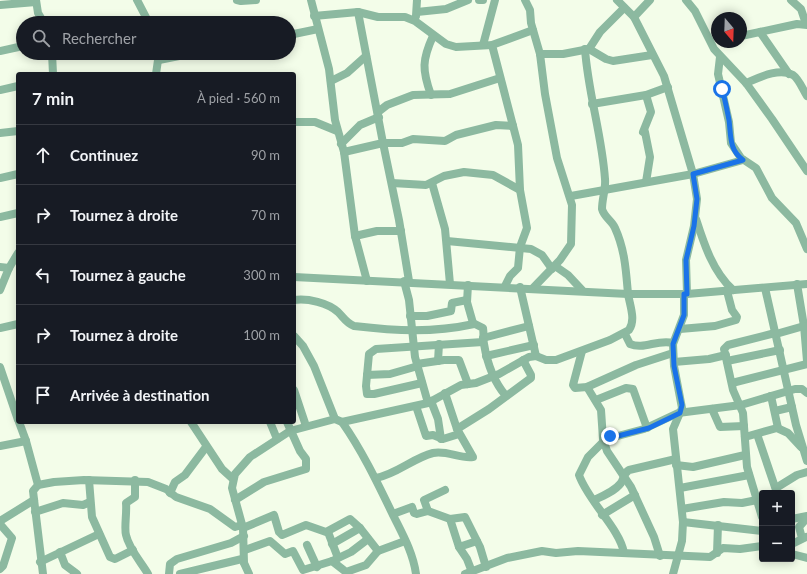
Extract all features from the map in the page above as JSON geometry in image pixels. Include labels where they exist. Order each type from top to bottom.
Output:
[{"type":"street","points":[[137,0],[145,16]]},
{"type":"street","points":[[237,0],[241,2],[256,0]]},
{"type":"street","points":[[311,0],[331,81],[337,131],[342,148],[356,236],[367,281]]},
{"type":"street","points":[[415,21],[417,0]]},
{"type":"street","points":[[417,12],[446,9],[468,0]]},
{"type":"street","points":[[495,0],[487,45],[500,78],[513,126],[519,156],[520,190],[527,228],[520,247],[518,268],[510,276],[505,286]]},
{"type":"street","points":[[525,0],[530,10],[533,30],[540,54],[545,94],[557,158],[571,196],[572,242],[568,250],[554,267],[533,288]]},
{"type":"street","points":[[617,0],[634,17],[668,87],[693,174],[697,199],[695,217],[686,260],[684,315],[674,343],[673,353],[682,405],[673,428],[684,522],[673,574]]},
{"type":"street","points":[[634,17],[650,0]]},
{"type":"street","points":[[686,0],[695,11],[711,38]]},
{"type":"street","points":[[747,35],[797,24],[806,25],[801,9],[791,0]]},
{"type":"street","points":[[0,5],[36,1],[40,16]]},
{"type":"street","points":[[248,574],[244,562],[245,550],[243,530],[232,485],[233,478],[250,457],[277,439],[290,431],[306,426],[416,406],[429,402],[461,385],[494,376],[523,360],[536,356],[552,361],[624,334],[631,327],[632,321],[624,255],[614,226],[603,214],[602,209],[605,175],[597,122],[586,74],[587,49],[600,32],[624,8]]},
{"type":"street","points":[[314,16],[358,12],[378,18],[405,16],[415,21],[433,36],[450,46],[487,45],[533,30]]},
{"type":"street","points":[[358,12],[401,231],[417,365],[429,402],[438,419],[441,439]]},
{"type":"street","points":[[296,34],[318,29]]},
{"type":"street","points":[[760,32],[789,74],[796,79],[807,96]]},
{"type":"street","points":[[431,96],[424,76],[423,67],[433,36]]},
{"type":"street","points":[[0,51],[16,48]]},
{"type":"street","points":[[716,48],[720,57],[746,83],[807,171]]},
{"type":"street","points":[[540,54],[563,54],[587,49],[613,61],[652,55]]},
{"type":"street","points":[[331,81],[347,74],[366,56]]},
{"type":"street","points":[[720,57],[718,74],[729,122],[730,138],[738,155],[756,168],[772,198],[796,223],[807,249]]},
{"type":"street","points":[[52,60],[53,72]]},
{"type":"street","points":[[156,72],[158,60]]},
{"type":"street","points":[[746,83],[762,76],[789,74]]},
{"type":"street","points":[[342,148],[360,125],[378,114],[387,105],[409,96],[450,94],[500,78]]},
{"type":"street","points":[[0,90],[16,86]]},
{"type":"street","points":[[592,104],[646,95],[668,87]]},
{"type":"street","points":[[646,95],[651,110],[644,132],[650,157],[646,182]]},
{"type":"street","points":[[296,122],[315,122],[337,131]]},
{"type":"street","points":[[342,148],[404,142],[412,139],[445,141],[456,135],[496,125],[513,126]]},
{"type":"street","points":[[0,134],[16,131]]},
{"type":"street","points":[[571,196],[693,174],[743,160]]},
{"type":"street","points":[[392,183],[412,185],[432,183],[444,176],[464,172],[493,175],[520,190]]},
{"type":"street","points":[[0,178],[16,174]]},
{"type":"street","points":[[432,183],[444,220],[450,284]]},
{"type":"street","points":[[0,216],[16,213]]},
{"type":"street","points":[[680,329],[715,326],[736,320],[737,317],[732,310],[728,286],[708,255],[695,217]]},
{"type":"street","points":[[356,236],[377,231],[401,231]]},
{"type":"street","points":[[447,241],[531,249],[540,253],[554,267],[568,275],[582,290]]},
{"type":"street","points":[[0,290],[4,267],[16,255]]},
{"type":"street","points":[[296,277],[505,286],[628,294],[685,294],[807,284]]},
{"type":"street","points":[[797,284],[804,326],[807,361]]},
{"type":"street","points":[[468,285],[467,300],[474,324]]},
{"type":"street","points":[[520,287],[536,356]]},
{"type":"street","points":[[766,288],[796,425],[806,454]]},
{"type":"street","points":[[296,300],[308,300],[331,307],[338,312],[348,324],[354,326],[412,332],[474,324],[482,327],[486,356],[494,376],[506,396]]},
{"type":"street","points":[[410,316],[427,316],[451,311],[452,303],[467,300]]},
{"type":"street","points":[[0,328],[16,324]]},
{"type":"street","points":[[422,383],[369,395],[367,393],[368,357],[373,350],[414,348],[438,344],[483,340],[529,326]]},
{"type":"street","points":[[759,507],[749,475],[745,455],[744,426],[740,405],[732,383],[724,349],[727,345],[804,326]]},
{"type":"street","points":[[434,330],[438,344],[438,361]]},
{"type":"street","points":[[624,334],[630,344],[637,346],[663,341],[674,343]]},
{"type":"street","points":[[296,338],[303,346],[314,366],[338,421],[357,443],[376,478],[405,541],[414,563],[416,574]]},
{"type":"street","points":[[486,356],[534,345]]},
{"type":"street","points":[[674,362],[726,358],[780,350]]},
{"type":"street","points":[[582,351],[573,385],[577,388],[587,387],[636,365],[673,353]]},
{"type":"street","points":[[367,375],[390,374],[417,365],[438,361],[459,360],[468,384]]},
{"type":"street","points":[[416,406],[426,436],[433,435],[441,439],[458,432],[531,378],[523,360]]},
{"type":"street","points":[[732,383],[807,364]]},
{"type":"street","points":[[0,367],[16,415]]},
{"type":"street","points":[[587,387],[596,400],[602,414],[603,439],[611,459],[624,476],[635,495],[654,537],[660,556]]},
{"type":"street","points":[[596,400],[627,388],[632,389],[647,428]]},
{"type":"street","points":[[624,553],[621,541],[602,515],[584,486],[579,473],[588,457],[603,439],[647,428],[680,413],[740,405],[800,389],[807,393]]},
{"type":"street","points":[[376,478],[387,476],[419,458],[437,453],[473,457],[458,432],[445,393]]},
{"type":"street","points":[[296,396],[306,426]]},
{"type":"street","points":[[771,396],[780,429],[790,434],[806,454]]},
{"type":"street","points":[[775,411],[792,407]]},
{"type":"street","points":[[712,409],[720,428],[744,426]]},
{"type":"street","points":[[19,424],[26,441],[38,485]]},
{"type":"street","points":[[192,424],[222,469],[233,478]]},
{"type":"street","points":[[271,424],[277,439]]},
{"type":"street","points":[[235,500],[264,482],[306,469],[306,459],[300,451],[288,424]]},
{"type":"street","points":[[745,437],[796,425]]},
{"type":"street","points":[[757,434],[776,490],[797,475],[807,472]]},
{"type":"street","points":[[0,446],[26,441]]},
{"type":"street","points":[[170,493],[175,482],[185,475],[206,447]]},
{"type":"street","points":[[594,500],[617,487],[626,471],[633,468],[676,462],[693,467],[745,455]]},
{"type":"street","points":[[680,488],[749,475]]},
{"type":"street","points":[[43,574],[40,562],[33,491],[38,485],[66,480],[135,480],[156,484],[170,493],[195,505],[210,509],[234,527],[243,530]]},
{"type":"street","points":[[89,480],[92,517],[111,558],[117,558],[133,550]]},
{"type":"street","points":[[135,480],[135,497],[126,503],[127,515],[125,533],[133,550],[148,574]]},
{"type":"street","points":[[428,511],[424,500],[445,490]]},
{"type":"street","points":[[602,515],[635,495]]},
{"type":"street","points":[[0,569],[3,566],[12,538],[0,523],[34,500]]},
{"type":"street","points":[[682,509],[724,502],[742,503],[757,500]]},
{"type":"street","points":[[35,512],[63,503],[83,505],[90,502]]},
{"type":"street","points":[[393,514],[412,507],[416,514],[428,511],[450,519],[465,516],[477,541],[486,567]]},
{"type":"street","points":[[169,574],[170,564],[177,559],[231,543],[243,530],[274,515],[279,532],[282,535],[306,525],[328,532],[350,519],[360,528],[378,551]]},
{"type":"street","points":[[795,519],[807,517]]},
{"type":"street","points":[[795,542],[804,537],[799,527],[807,517]]},
{"type":"street","points":[[450,519],[459,547],[468,559],[469,573],[507,558],[545,550],[556,553],[578,551],[660,556],[710,557],[725,548],[738,549],[759,546]]},
{"type":"street","points":[[684,522],[759,531]]},
{"type":"street","points":[[717,553],[718,525]]},
{"type":"street","points":[[332,544],[360,528]]},
{"type":"street","points":[[328,532],[335,559],[346,572],[366,565],[378,551],[405,541]]},
{"type":"street","points":[[40,562],[99,534]]},
{"type":"street","points":[[245,550],[270,541],[284,554],[293,551],[303,570],[319,569],[335,559],[351,552],[368,539]]},
{"type":"street","points":[[459,547],[477,541]]},
{"type":"street","points":[[307,545],[319,569]]},
{"type":"street","points":[[60,552],[65,565],[77,574]]},
{"type":"street","points":[[795,555],[807,558]]},
{"type":"street","points":[[180,574],[242,559],[244,562]]},
{"type":"route","points":[[610,436],[614,437],[649,428],[662,420],[680,413],[682,409],[674,366],[673,344],[680,329],[684,315],[684,294],[687,294],[686,260],[694,226],[697,199],[693,174],[743,160],[738,155],[730,141],[729,122],[722,89]]}]
